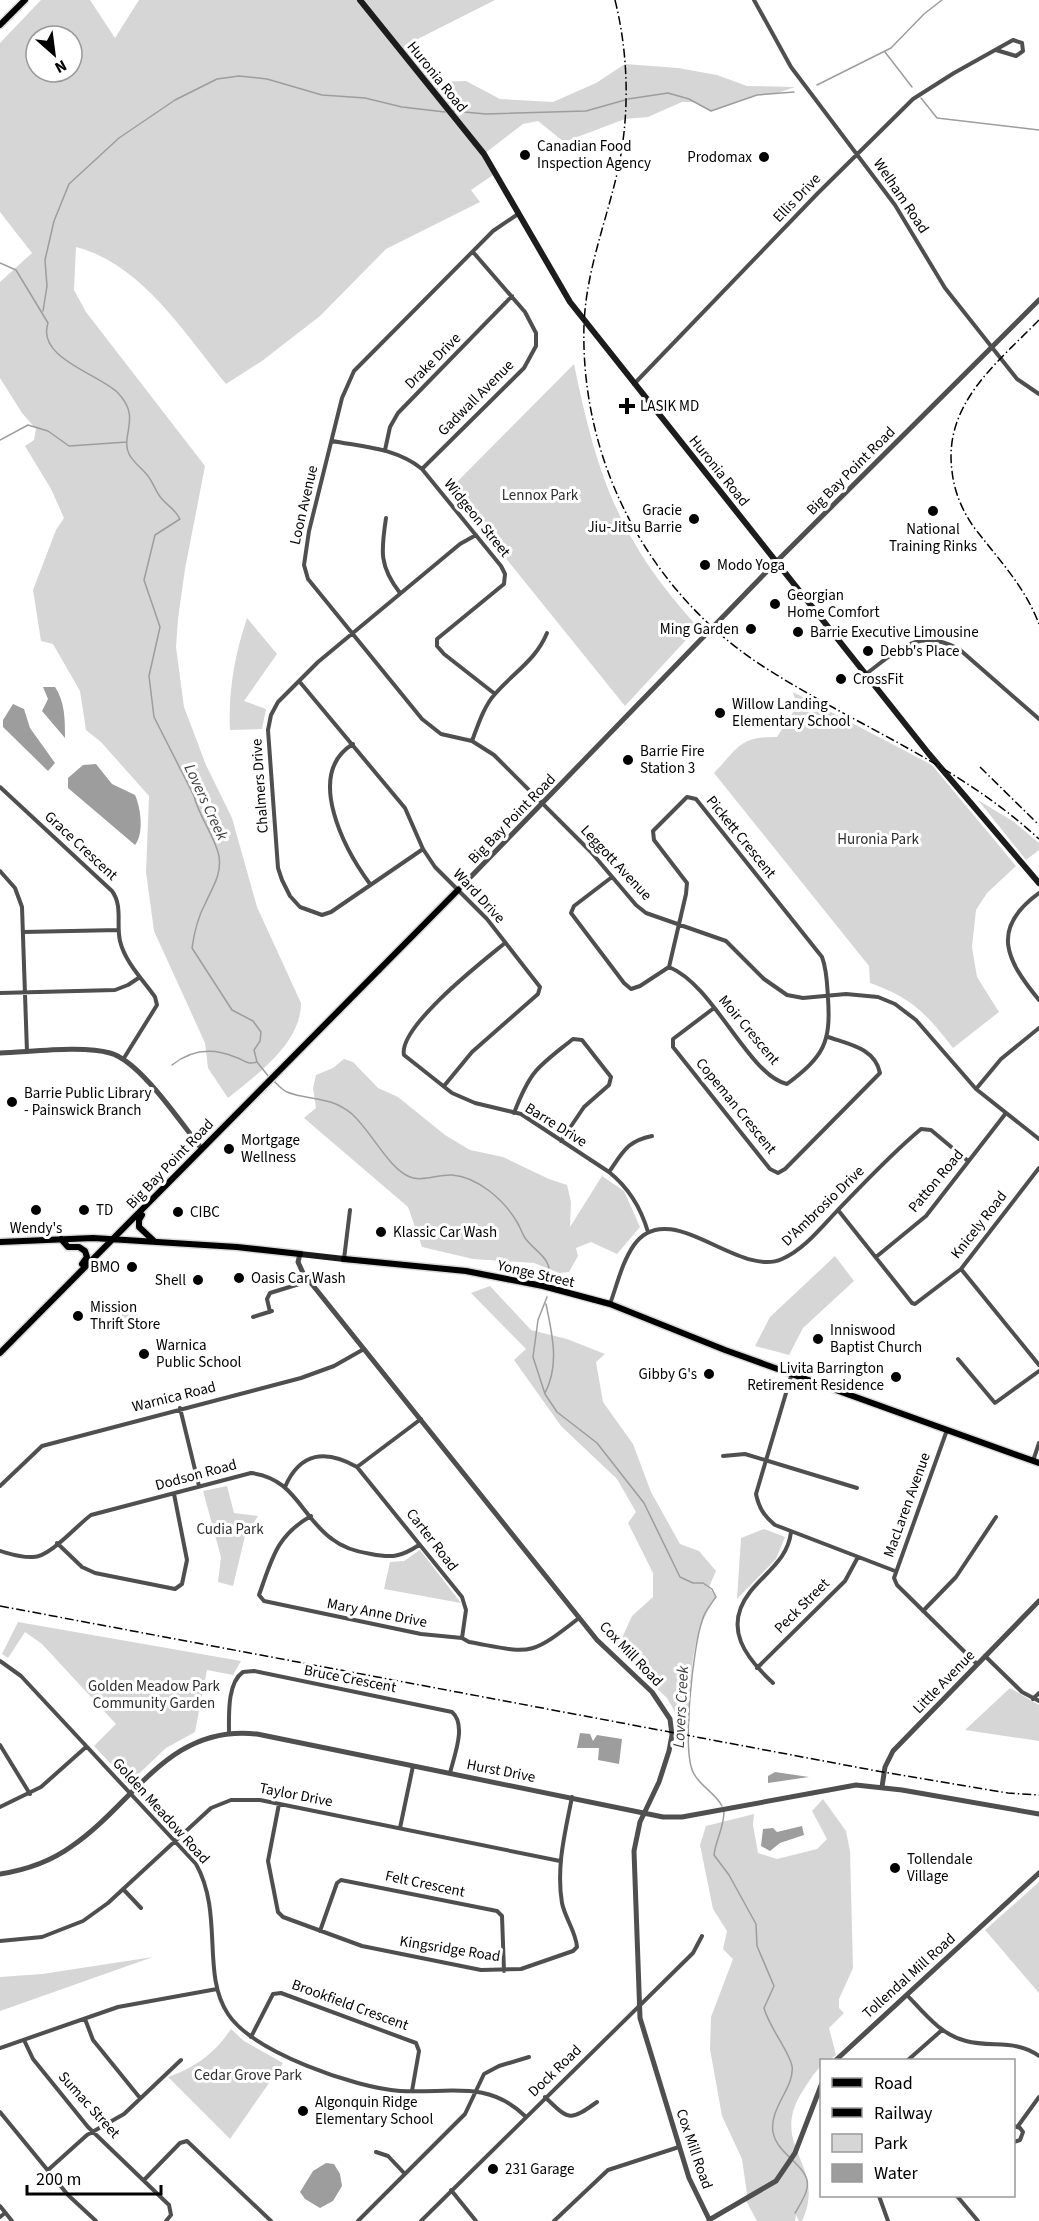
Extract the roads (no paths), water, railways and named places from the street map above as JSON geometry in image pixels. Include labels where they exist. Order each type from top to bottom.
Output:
[{"type":"main road","points":[[0,25],[25,0]]},
{"type":"main road","name":"Huronia Road","points":[[360,0],[483,154],[570,302],[865,674],[1039,883]]},
{"type":"main road","name":"Big Bay Point Road","points":[[0,1353],[458,890]]},
{"type":"main road","points":[[149,1204],[138,1222],[144,1234],[154,1241]]},
{"type":"main road","points":[[61,1239],[68,1247],[79,1247],[86,1252],[87,1259],[79,1272]]},
{"type":"main road","name":"Yonge Street","points":[[0,1242],[113,1239],[237,1246],[466,1271],[543,1286],[610,1304],[1036,1462]]},
{"type":"street","name":"Welham Road","points":[[754,0],[790,67],[858,153],[895,205],[945,288],[1017,379],[1039,394]]},
{"type":"street","name":"Ellis Drive","points":[[634,384],[913,99],[954,72],[1013,40],[1022,43],[1023,51],[1016,56],[996,50]]},
{"type":"street","name":"Loon Avenue","points":[[518,214],[501,224],[354,371],[342,398],[309,531],[304,565],[308,579],[318,593],[422,719],[441,734],[472,741],[494,755],[542,805]]},
{"type":"street","name":"Gadwall Avenue","points":[[422,469],[532,358],[536,333],[512,297],[473,252]]},
{"type":"street","name":"Drake Drive","points":[[385,450],[390,427],[398,413],[512,297]]},
{"type":"street","name":"Big Bay Point Road","points":[[458,890],[776,562],[1039,300]]},
{"type":"street","name":"Widgeon Street","points":[[332,441],[385,450],[409,459],[422,469],[501,566],[506,574],[504,584],[437,639],[437,646],[462,671],[495,694]]},
{"type":"street","points":[[386,518],[382,562],[387,577],[400,593]]},
{"type":"street","name":"Chalmers Drive","points":[[423,849],[331,912],[322,915],[300,907],[290,896],[278,868],[268,730],[271,715],[278,702],[299,681],[400,593],[476,535]]},
{"type":"street","points":[[472,741],[495,694],[530,661],[548,633]]},
{"type":"street","points":[[865,674],[911,642],[928,638],[944,641],[959,650],[1039,719]]},
{"type":"street","name":"Ward Drive","points":[[299,681],[405,808],[423,849],[435,867],[487,919],[540,987],[538,994],[471,1052],[444,1086]]},
{"type":"street","points":[[353,744],[344,750],[333,766],[331,777],[334,818],[344,844],[370,884]]},
{"type":"street","name":"Grace Crescent","points":[[0,788],[112,891],[118,904],[119,930],[125,955],[155,997],[157,1005],[124,1058]]},
{"type":"street","name":"Pickett Crescent","points":[[679,925],[687,883],[654,840],[653,831],[687,797],[696,800],[822,957],[826,969],[828,997]]},
{"type":"street","name":"Leggott Avenue","points":[[542,805],[646,913],[726,941],[764,979],[787,995],[803,998],[846,994],[878,996],[895,1004],[916,1020],[976,1089],[1039,1139]]},
{"type":"street","points":[[0,871],[18,894],[23,932],[27,1052]]},
{"type":"street","points":[[612,877],[574,906],[571,913],[575,921],[631,989],[640,986],[669,967],[679,925]]},
{"type":"street","points":[[1039,893],[1020,909],[1008,936],[1012,964],[1039,1000]]},
{"type":"street","points":[[23,932],[119,930]]},
{"type":"street","name":"Barre Drive","points":[[505,943],[462,977],[406,1039],[402,1047],[404,1055],[452,1093],[475,1103],[521,1114],[609,1172],[632,1196],[648,1232]]},
{"type":"street","name":"Moir Crescent","points":[[669,967],[696,985],[749,1052],[777,1082],[787,1084],[796,1077],[816,1058],[828,1037]]},
{"type":"street","points":[[0,993],[115,990],[140,977]]},
{"type":"street","points":[[828,997],[828,1037]]},
{"type":"street","name":"Copeman Crescent","points":[[714,1008],[673,1039],[673,1047],[770,1169],[778,1173],[785,1169],[880,1073],[878,1064],[860,1048],[828,1037]]},
{"type":"street","points":[[976,1089],[1001,1059],[1039,1028]]},
{"type":"street","points":[[514,1113],[526,1082],[533,1071],[573,1039],[582,1040],[610,1077],[609,1085],[584,1107],[561,1141]]},
{"type":"street","points":[[0,1053],[96,1050],[124,1058],[138,1071],[201,1148]]},
{"type":"street","name":"Patton Road","points":[[876,1257],[926,1216],[1006,1113]]},
{"type":"street","name":"D'Ambrosio Drive","points":[[648,1232],[673,1229],[757,1262],[778,1261],[792,1255],[921,1129],[931,1130],[968,1161]]},
{"type":"street","points":[[609,1172],[626,1147],[636,1139],[652,1136]]},
{"type":"street","name":"Knicely Road","points":[[838,1210],[915,1304],[961,1269],[1039,1168]]},
{"type":"street","points":[[344,1259],[350,1210]]},
{"type":"street","points":[[610,1304],[635,1244],[648,1232]]},
{"type":"street","name":"Cox Mill Road","points":[[300,1254],[298,1262],[310,1281],[364,1349],[580,1617],[616,1659],[652,1692],[670,1719],[672,1735],[669,1750],[644,1813],[633,1851],[640,2018],[679,2147],[693,2187],[709,2221]]},
{"type":"street","points":[[961,1269],[1039,1365]]},
{"type":"street","points":[[253,1317],[271,1311],[267,1299],[270,1293],[310,1281]]},
{"type":"street","name":"Warnica Road","points":[[0,1486],[42,1446],[301,1378],[334,1366],[364,1349]]},
{"type":"street","points":[[958,1359],[995,1403],[1039,1371]]},
{"type":"street","points":[[792,1373],[756,1494],[759,1506],[765,1517],[791,1532],[896,1571]]},
{"type":"street","points":[[180,1408],[199,1486]]},
{"type":"street","points":[[285,1487],[290,1474],[298,1466],[318,1456],[342,1458],[357,1467],[421,1419]]},
{"type":"street","name":"MacLaren Avenue","points":[[948,1429],[896,1571],[896,1584],[977,1664]]},
{"type":"street","points":[[1036,1462],[1039,1443]]},
{"type":"street","points":[[723,1456],[745,1454],[766,1462],[841,1481],[857,1488]]},
{"type":"street","name":"Carter Road","points":[[357,1467],[462,1597],[466,1610],[462,1638]]},
{"type":"street","name":"Dodson Road","points":[[0,1551],[35,1558],[46,1554],[91,1515],[251,1473],[265,1474],[285,1487],[330,1538],[368,1553],[401,1557],[419,1545]]},
{"type":"street","points":[[57,1543],[82,1567],[95,1573],[175,1588],[182,1584],[187,1560],[174,1494]]},
{"type":"street","name":"Mary Anne Drive","points":[[310,1516],[282,1537],[276,1548],[259,1595],[264,1601],[422,1634],[462,1638],[469,1642],[521,1651],[536,1649],[580,1617]]},
{"type":"street","points":[[923,1611],[956,1577],[996,1517]]},
{"type":"street","points":[[773,1683],[757,1668],[742,1648],[738,1619],[750,1593],[785,1552],[791,1532]]},
{"type":"street","name":"Peck Street","points":[[757,1668],[844,1581],[858,1557]]},
{"type":"street","name":"Little Avenue","points":[[882,1787],[885,1767],[893,1751],[1039,1601]]},
{"type":"street","points":[[985,1656],[1033,1699],[1039,1701]]},
{"type":"street","name":"Golden Meadow Road","points":[[0,1661],[21,1676],[196,1864],[208,1889],[212,1909],[217,1989],[229,2015],[251,2037],[305,2064],[351,2082],[373,2088],[412,2091],[477,2090],[502,2099],[525,2116]]},
{"type":"street","name":"Bruce Crescent","points":[[229,1733],[229,1710],[235,1680],[243,1672],[254,1671],[449,1711],[457,1716],[460,1725],[450,1773]]},
{"type":"street","points":[[1033,1699],[1039,1693]]},
{"type":"street","name":"Hurst Drive","points":[[0,1874],[32,1867],[63,1852],[86,1835],[130,1793],[182,1749],[199,1740],[229,1733],[256,1734],[644,1813],[676,1817],[856,1785],[882,1787],[1039,1814]]},
{"type":"street","points":[[0,1745],[30,1794]]},
{"type":"street","points":[[0,1807],[30,1794],[51,1779],[86,1747]]},
{"type":"street","points":[[400,1828],[413,1765]]},
{"type":"street","name":"Kingsridge Road","points":[[279,1804],[268,1861],[268,1875],[278,1912],[283,1917],[362,1946],[481,1970],[504,1971],[530,1967],[576,1949],[577,1942],[562,1900],[560,1861],[572,1797]]},
{"type":"street","name":"Taylor Drive","points":[[0,1941],[42,1937],[69,1928],[97,1912],[211,1808],[224,1802],[246,1798],[560,1861]]},
{"type":"street","name":"Tollendal Mill Road","points":[[838,2059],[1039,1873]]},
{"type":"street","name":"Felt Crescent","points":[[320,1931],[337,1883],[341,1880],[497,1911],[502,1916],[504,1971]]},
{"type":"street","points":[[123,1889],[141,1908]]},
{"type":"street","name":"Dock Road","points":[[421,2221],[525,2116],[693,1953],[702,1936]]},
{"type":"street","points":[[0,2048],[126,2005],[217,1989]]},
{"type":"street","name":"Brookfield Crescent","points":[[251,2037],[273,1994],[281,1993],[416,2043],[419,2051],[412,2091]]},
{"type":"street","points":[[907,1995],[942,2030],[969,2042],[1021,2046],[1039,2056]]},
{"type":"street","points":[[85,2019],[97,2045],[140,2098]]},
{"type":"street","points":[[910,2059],[942,2030]]},
{"type":"street","name":"Sumac Street","points":[[24,2040],[33,2059],[94,2132],[171,2208],[171,2215],[166,2221]]},
{"type":"street","points":[[358,2221],[465,2114],[488,2071],[529,2056]]},
{"type":"street","points":[[48,2170],[94,2132],[119,2118],[181,2060]]},
{"type":"street","points":[[709,2221],[776,2181],[795,2153],[820,2088]]},
{"type":"street","points":[[545,2097],[564,2115],[570,2117],[576,2117],[597,2102]]},
{"type":"street","points":[[1015,2142],[1020,2140],[1023,2135],[1016,2126],[1039,2097]]},
{"type":"street","points":[[0,2112],[68,2195],[96,2221]]},
{"type":"street","points":[[144,2180],[180,2143],[187,2141],[272,2221]]},
{"type":"street","points":[[554,2221],[608,2170],[679,2147]]},
{"type":"street","points":[[376,2152],[388,2156],[405,2174]]},
{"type":"street","points":[[452,2190],[476,2221]]},
{"type":"street","points":[[879,2197],[888,2221]]},
{"type":"street","points":[[958,2197],[978,2221]]},
{"type":"street","points":[[0,2206],[12,2221]]},
{"type":"street","points":[[0,2217],[5,2213]]},
{"type":"water","points":[[43,687],[55,687],[61,699],[65,738],[42,711],[48,699]]},
{"type":"water","points":[[13,704],[24,709],[30,728],[55,763],[48,771],[3,727],[3,720]]},
{"type":"water","points":[[96,764],[112,784],[135,795],[141,821],[140,834],[135,845],[68,788],[68,778],[83,765]]},
{"type":"water","points":[[580,1733],[590,1734],[593,1741],[597,1735],[622,1739],[619,1764],[598,1760],[599,1748],[577,1748]]},
{"type":"water","points":[[775,1772],[809,1777],[768,1783],[768,1776]]},
{"type":"water","points":[[802,1826],[804,1835],[780,1843],[770,1851],[761,1846],[763,1829],[773,1828],[777,1832]]},
{"type":"water","points":[[326,2163],[334,2164],[340,2174],[342,2186],[333,2201],[320,2208],[305,2199],[300,2192],[313,2171]]},
{"type":"waterway","points":[[817,85],[891,48],[924,14],[942,0]]},
{"type":"waterway","points":[[885,52],[912,87]]},
{"type":"waterway","points":[[43,311],[47,286],[45,260],[54,221],[69,184],[119,138],[175,100],[217,79],[239,76],[267,79],[322,95],[365,98],[402,107],[445,112]]},
{"type":"waterway","points":[[628,99],[668,93],[689,99],[711,111],[757,95],[794,92]]},
{"type":"waterway","points":[[921,98],[937,118],[1039,130]]},
{"type":"waterway","points":[[453,111],[486,114],[586,111],[625,100]]},
{"type":"waterway","name":"Lovers Creek","points":[[0,263],[16,270],[48,323],[47,335],[51,346],[71,364],[109,386],[125,402],[130,418],[127,440],[129,454],[148,476],[160,497],[180,519],[155,535],[144,580],[160,627],[149,676],[154,717],[194,796],[219,856],[218,875],[200,914],[192,948],[232,1010],[253,1021],[261,1032],[260,1041],[254,1050],[257,1062],[269,1077]]},
{"type":"waterway","points":[[0,440],[28,425],[48,431],[69,446],[127,442]]},
{"type":"waterway","points":[[172,1065],[194,1053],[210,1051],[226,1054],[248,1063],[257,1062]]},
{"type":"waterway","name":"Lovers Creek","points":[[273,1080],[287,1092],[327,1101],[344,1108],[359,1121],[387,1158],[402,1173],[420,1179],[452,1175],[481,1185],[498,1198],[512,1214],[525,1238],[543,1256],[550,1272],[549,1279]]},
{"type":"waterway","name":"Lovers Creek","points":[[547,1297],[538,1320],[533,1357],[545,1394],[557,1412],[597,1443],[644,1503],[680,1577],[693,1583],[703,1583],[712,1589],[716,1597],[704,1614],[695,1652],[688,1742],[693,1772],[722,1806]]},
{"type":"waterway","points":[[545,1393],[550,1382],[553,1360],[546,1304]]},
{"type":"waterway","name":"Lovers Creek","points":[[724,1811],[714,1855],[729,1875],[756,1924],[757,1946],[774,1986],[764,2008],[792,2066],[790,2082],[775,2115],[773,2132],[781,2148],[799,2167],[807,2181],[805,2194],[795,2213]]},
{"type":"railway","points":[[615,0],[625,65],[624,131],[617,174],[588,286],[584,325],[586,376],[594,426],[609,474],[629,520],[655,562],[687,602],[723,637],[764,667],[799,688],[941,767],[1008,812],[1039,839]]},
{"type":"railway","points":[[1039,320],[976,386],[964,405],[951,447],[953,478],[962,507],[973,526],[1026,597],[1039,624]]},
{"type":"railway","points":[[980,767],[1039,825]]},
{"type":"railway","points":[[0,1606],[877,1771],[1008,1793],[1039,1795]]},
{"type":"place","name":"Canadian Food Inspection Agency","points":[[525,155]]},
{"type":"place","name":"Prodomax","points":[[764,157]]},
{"type":"place","name":"LASIK MD","points":[[627,406]]},
{"type":"place","name":"National Training Rinks","points":[[933,511]]},
{"type":"place","name":"Gracie Jiu-Jitsu Barrie","points":[[694,519]]},
{"type":"place","name":"Modo Yoga","points":[[705,565]]},
{"type":"place","name":"Georgian Home Comfort","points":[[775,604]]},
{"type":"place","name":"Ming Garden","points":[[751,629]]},
{"type":"place","name":"Barrie Executive Limousine","points":[[798,632]]},
{"type":"place","name":"Debb's Place","points":[[868,651]]},
{"type":"place","name":"CrossFit","points":[[841,679]]},
{"type":"place","name":"Willow Landing Elementary School","points":[[720,713]]},
{"type":"place","name":"Barrie Fire Station 3","points":[[628,760]]},
{"type":"place","name":"Barrie Public Library - Painswick Branch","points":[[12,1102]]},
{"type":"place","name":"Mortgage Wellness","points":[[229,1149]]},
{"type":"place","name":"Wendy's","points":[[36,1210]]},
{"type":"place","name":"TD","points":[[84,1210]]},
{"type":"place","name":"CIBC","points":[[178,1212]]},
{"type":"place","name":"Klassic Car Wash","points":[[381,1232]]},
{"type":"place","name":"BMO","points":[[132,1267]]},
{"type":"place","name":"Oasis Car Wash","points":[[239,1278]]},
{"type":"place","name":"Shell","points":[[198,1280]]},
{"type":"place","name":"Mission Thrift Store","points":[[78,1316]]},
{"type":"place","name":"Inniswood Baptist Church","points":[[818,1339]]},
{"type":"place","name":"Warnica Public School","points":[[144,1354]]},
{"type":"place","name":"Gibby G's","points":[[709,1374]]},
{"type":"place","name":"Livita Barrington Retirement Residence","points":[[896,1377]]},
{"type":"place","name":"Tollendale Village","points":[[895,1868]]},
{"type":"place","name":"Algonquin Ridge Elementary School","points":[[303,2111]]},
{"type":"place","name":"231 Garage","points":[[493,2169]]},
{"type":"park label","name":"Lennox Park","points":[[540,495]]},
{"type":"park label","name":"Huronia Park","points":[[878,839]]},
{"type":"park label","name":"Cudia Park","points":[[230,1529]]},
{"type":"park label","name":"Golden Meadow Park Community Garden","points":[[154,1694]]},
{"type":"park label","name":"Cedar Grove Park","points":[[248,2075]]}]
